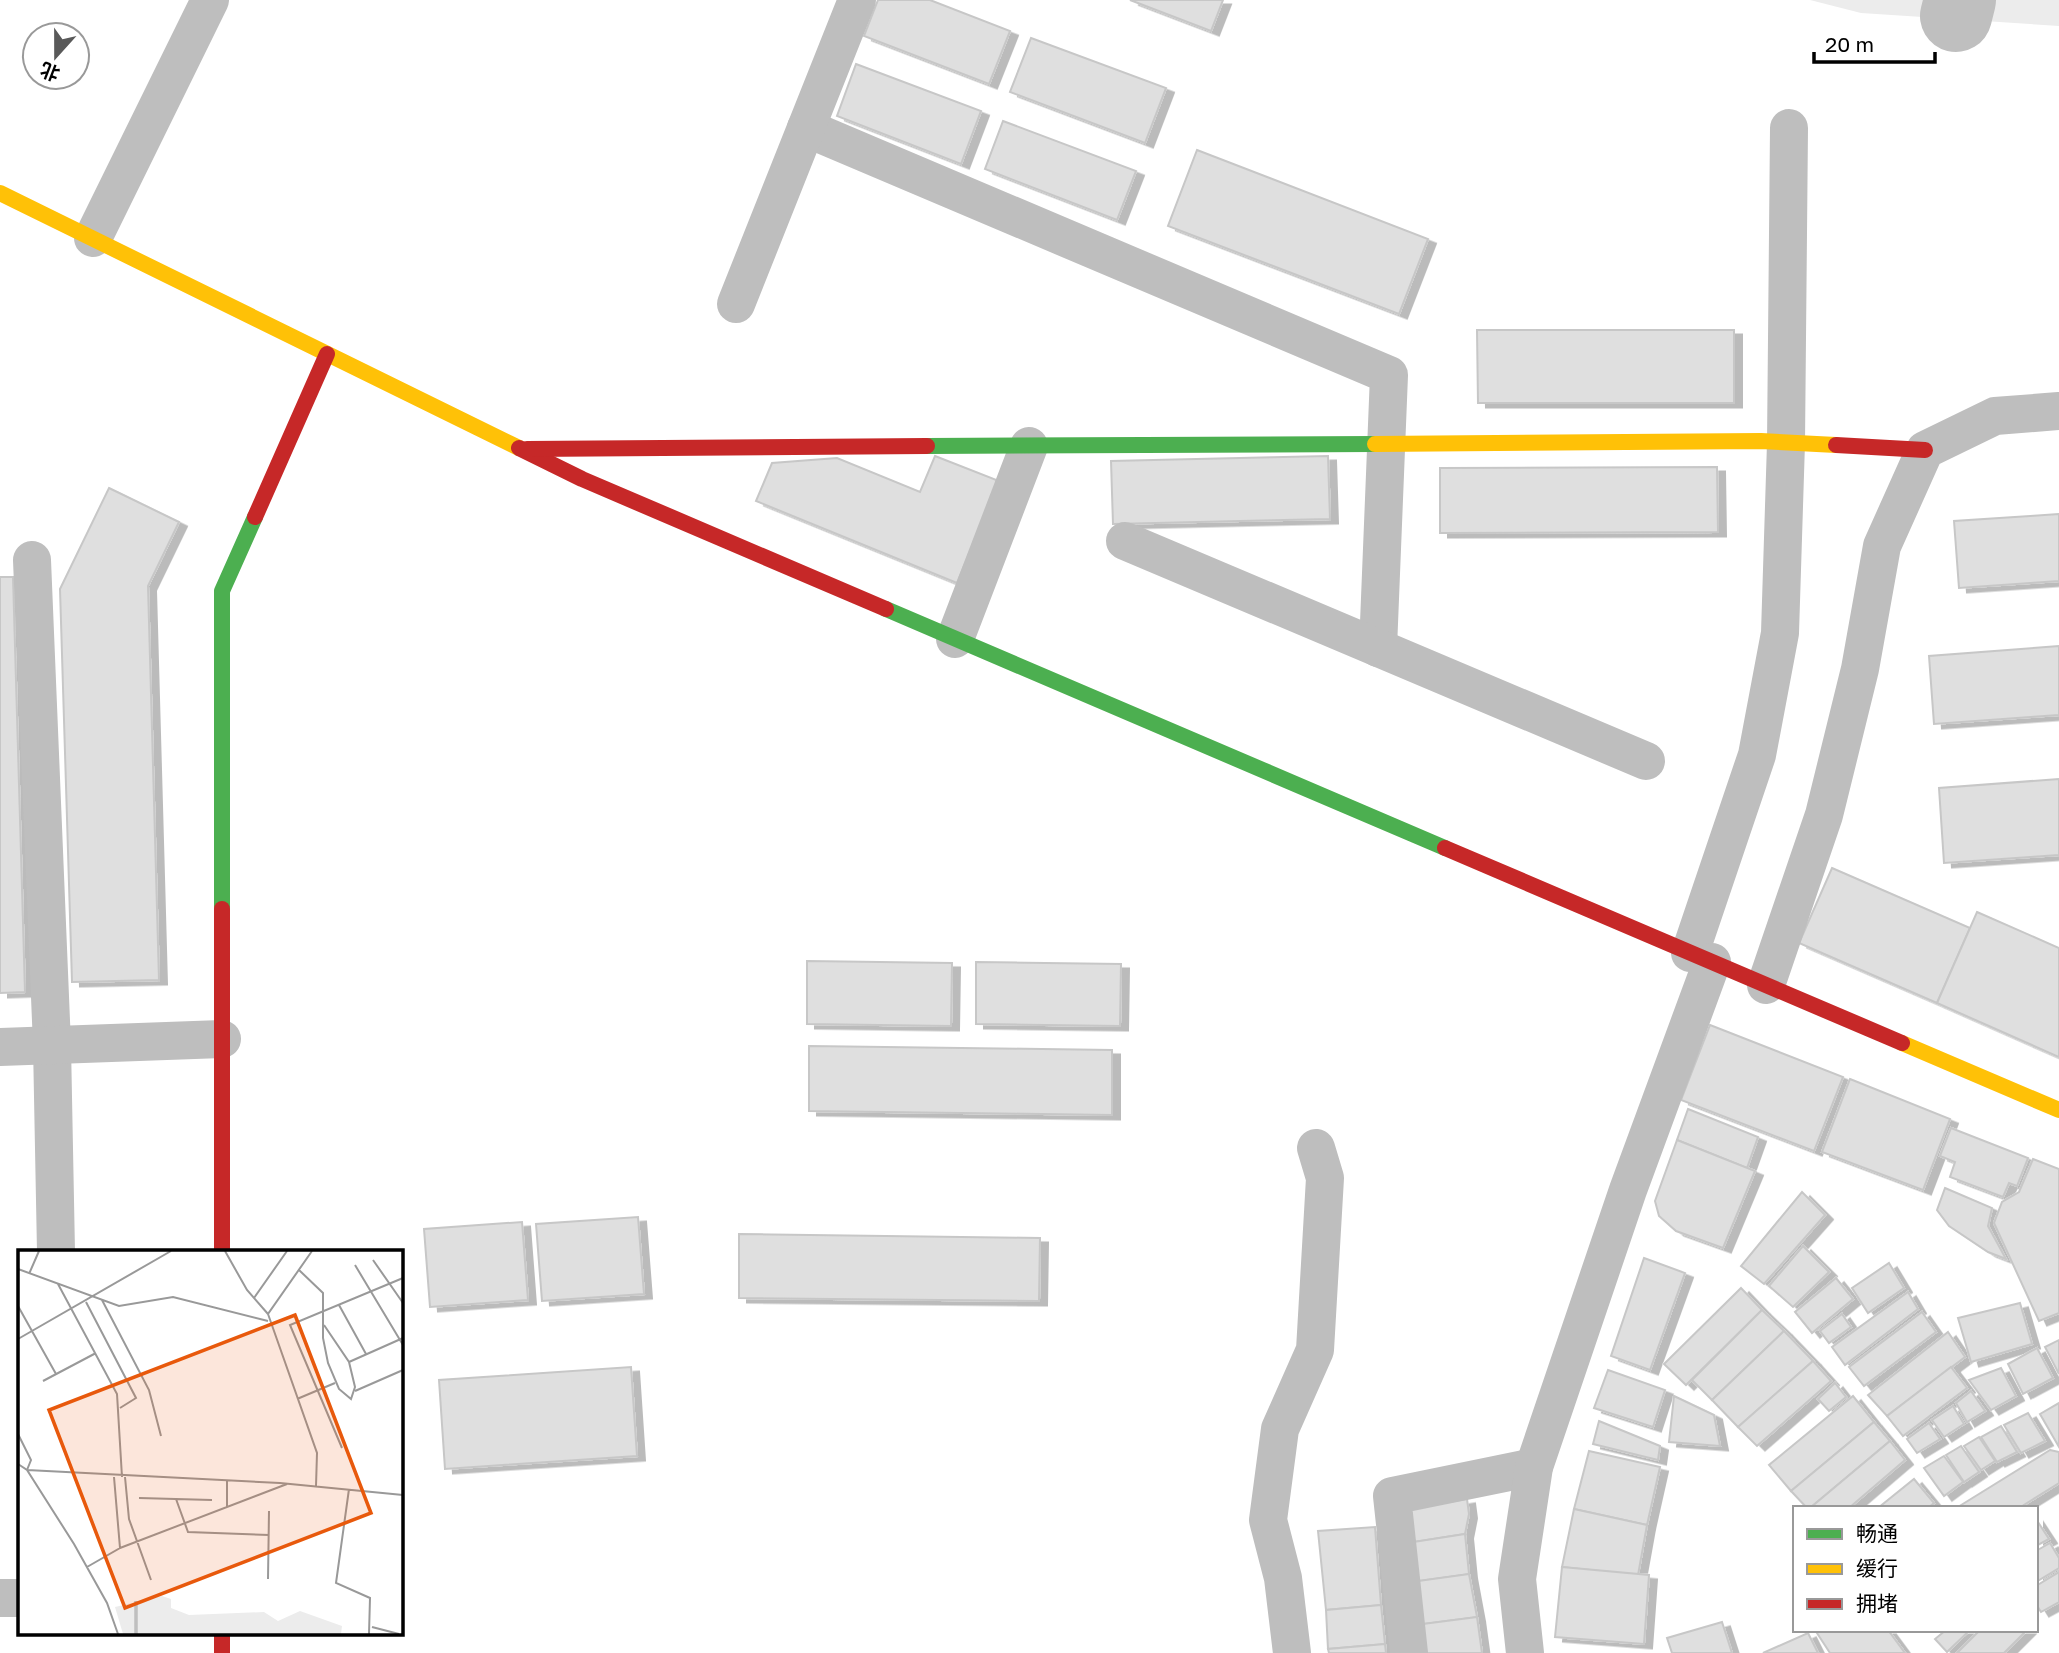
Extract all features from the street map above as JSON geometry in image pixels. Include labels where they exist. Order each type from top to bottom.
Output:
[{"type":"street","points":[[93,238],[210,0]]},
{"type":"street","points":[[736,304],[857,0]]},
{"type":"street","points":[[806,128],[1389,375],[1378,648]]},
{"type":"street","points":[[1525,1653],[1517,1579],[1534,1467],[1628,1189],[1701,957],[1757,755],[1780,633],[1786,443],[1789,128]]},
{"type":"street","points":[[0,192],[582,479],[2059,1110]]},
{"type":"street","points":[[222,1250],[222,591],[327,354]]},
{"type":"street","points":[[520,449],[1786,443],[1925,450],[1995,416],[2059,411]]},
{"type":"street","points":[[955,639],[1029,446]]},
{"type":"street","points":[[1766,985],[1824,815],[1860,669],[1882,547],[1925,450]]},
{"type":"street","points":[[1125,541],[1646,761]]},
{"type":"street","points":[[32,560],[52,1045],[56,1250]]},
{"type":"street","points":[[0,1047],[222,1039]]},
{"type":"street","points":[[1292,1653],[1283,1578],[1268,1520],[1280,1429],[1315,1350],[1325,1178],[1316,1148]]},
{"type":"street","points":[[1409,1653],[1392,1496],[1534,1467]]},
{"type":"street","points":[[0,1598],[18,1598]]},
{"type":"shaded area","points":[[1810,0],[2059,0],[2059,26],[1861,13]]},
{"type":"building","points":[[878,0],[930,0],[1010,31],[989,84],[864,36]]},
{"type":"building","points":[[1130,0],[1223,0],[1211,31]]},
{"type":"building","points":[[1031,38],[1166,88],[1145,143],[1010,92]]},
{"type":"building","points":[[856,64],[981,111],[961,164],[837,116]]},
{"type":"building","points":[[1003,121],[1136,171],[1117,220],[985,169]]},
{"type":"building","points":[[1197,150],[1428,239],[1399,314],[1168,226]]},
{"type":"building","points":[[1477,330],[1734,330],[1734,403],[1478,403]]},
{"type":"building","points":[[935,456],[999,481],[957,583],[756,501],[772,463],[837,458],[920,492]]},
{"type":"building","points":[[1328,456],[1330,519],[1113,524],[1111,461]]},
{"type":"building","points":[[1717,467],[1718,532],[1440,533],[1440,468]]},
{"type":"building","points":[[109,488],[179,522],[148,586],[159,980],[72,982],[60,589]]},
{"type":"building","points":[[2059,514],[2059,581],[1959,588],[1954,521]]},
{"type":"building","points":[[0,577],[13,577],[25,992],[0,993]]},
{"type":"building","points":[[2059,646],[2059,715],[1934,724],[1929,656]]},
{"type":"building","points":[[2059,779],[2059,855],[1944,863],[1939,788]]},
{"type":"building","points":[[1832,868],[1970,928],[1937,1003],[1799,943]]},
{"type":"building","points":[[1977,912],[2059,948],[2059,1057],[1937,1003]]},
{"type":"building","points":[[807,961],[952,963],[951,1026],[807,1024]]},
{"type":"building","points":[[976,962],[1121,964],[1120,1026],[976,1024]]},
{"type":"building","points":[[1710,1025],[1843,1077],[1814,1151],[1681,1100]]},
{"type":"building","points":[[809,1046],[1112,1050],[1112,1115],[809,1111]]},
{"type":"building","points":[[1850,1079],[1950,1119],[1923,1190],[1822,1152]]},
{"type":"building","points":[[1688,1109],[1758,1137],[1747,1168],[1677,1140]]},
{"type":"building","points":[[1951,1128],[2028,1158],[2017,1186],[2009,1183],[2003,1197],[1950,1177],[1955,1162],[1940,1156]]},
{"type":"building","points":[[1677,1140],[1755,1171],[1723,1248],[1676,1231],[1659,1216],[1655,1201]]},
{"type":"building","points":[[2033,1159],[2059,1169],[2059,1313],[2039,1321],[1994,1223],[2002,1202],[2019,1192]]},
{"type":"building","points":[[1945,1188],[1992,1208],[1988,1226],[2006,1259],[1988,1252],[1949,1226],[1937,1210]]},
{"type":"building","points":[[1802,1192],[1825,1215],[1764,1284],[1741,1266]]},
{"type":"building","points":[[638,1217],[644,1294],[542,1301],[536,1224]]},
{"type":"building","points":[[522,1222],[528,1300],[430,1307],[424,1229]]},
{"type":"building","points":[[739,1234],[1040,1238],[1039,1301],[739,1298]]},
{"type":"building","points":[[1803,1246],[1829,1272],[1793,1307],[1769,1286]]},
{"type":"building","points":[[1644,1258],[1685,1273],[1650,1370],[1611,1356]]},
{"type":"building","points":[[1889,1263],[1904,1288],[1868,1313],[1852,1288]]},
{"type":"building","points":[[1836,1278],[1853,1299],[1812,1333],[1795,1312]]},
{"type":"building","points":[[1741,1288],[1762,1310],[1686,1385],[1664,1364]]},
{"type":"building","points":[[1908,1292],[1918,1309],[1845,1365],[1832,1347]]},
{"type":"building","points":[[2020,1303],[2032,1344],[1971,1362],[1958,1318]]},
{"type":"building","points":[[1762,1310],[1784,1331],[1712,1400],[1692,1380]]},
{"type":"building","points":[[1922,1312],[1936,1332],[1864,1386],[1849,1367]]},
{"type":"building","points":[[1842,1314],[1851,1327],[1829,1343],[1820,1331]]},
{"type":"building","points":[[1784,1331],[1813,1361],[1738,1427],[1712,1400]]},
{"type":"building","points":[[1948,1332],[1965,1357],[1887,1416],[1868,1395]]},
{"type":"building","points":[[2059,1340],[2059,1374],[2045,1347]]},
{"type":"building","points":[[2037,1348],[2053,1378],[2023,1394],[2008,1364]]},
{"type":"building","points":[[1813,1361],[1831,1381],[1757,1446],[1738,1427]]},
{"type":"building","points":[[631,1367],[637,1456],[445,1469],[439,1380]]},
{"type":"building","points":[[1951,1367],[1967,1388],[1903,1436],[1887,1416]]},
{"type":"building","points":[[2001,1368],[2016,1396],[1991,1410],[1969,1380]]},
{"type":"building","points":[[1608,1370],[1665,1390],[1653,1427],[1594,1408]]},
{"type":"building","points":[[1835,1383],[1846,1397],[1829,1411],[1818,1399]]},
{"type":"building","points":[[1971,1391],[1985,1411],[1967,1422],[1956,1403]]},
{"type":"building","points":[[1674,1396],[1714,1415],[1720,1446],[1669,1442]]},
{"type":"building","points":[[1853,1396],[1874,1422],[1791,1491],[1769,1465]]},
{"type":"building","points":[[2059,1403],[2059,1447],[2040,1414]]},
{"type":"building","points":[[1953,1406],[1964,1424],[1944,1437],[1932,1420]]},
{"type":"building","points":[[2028,1413],[2045,1441],[2021,1453],[2004,1425]]},
{"type":"building","points":[[1599,1421],[1660,1446],[1658,1460],[1593,1444]]},
{"type":"building","points":[[1874,1422],[1890,1441],[1812,1506],[1805,1506],[1791,1491]]},
{"type":"building","points":[[1929,1423],[1940,1439],[1917,1453],[1907,1439]]},
{"type":"building","points":[[2001,1426],[2017,1452],[1997,1462],[1981,1437]]},
{"type":"building","points":[[1979,1437],[1995,1461],[1981,1470],[1964,1446]]},
{"type":"building","points":[[1890,1441],[1905,1460],[1851,1506],[1812,1506]]},
{"type":"building","points":[[1961,1446],[1979,1472],[1964,1482],[1946,1455]]},
{"type":"building","points":[[2050,1450],[2059,1452],[2059,1483],[2022,1506],[1960,1506]]},
{"type":"building","points":[[1589,1451],[1660,1467],[1647,1525],[1574,1509]]},
{"type":"building","points":[[1944,1456],[1963,1482],[1944,1496],[1924,1468]]},
{"type":"building","points":[[1914,1479],[1934,1503],[1930,1506],[1880,1506]]},
{"type":"building","points":[[1467,1499],[1469,1514],[1465,1534],[1407,1543],[1404,1509]]},
{"type":"building","points":[[1574,1509],[1647,1525],[1638,1575],[1562,1567]]},
{"type":"building","points":[[2038,1522],[2049,1539],[2038,1545]]},
{"type":"building","points":[[1375,1527],[1381,1605],[1326,1610],[1318,1531]]},
{"type":"building","points":[[1465,1534],[1469,1574],[1411,1582],[1407,1543]]},
{"type":"building","points":[[2050,1543],[2059,1558],[2059,1568],[2038,1581],[2038,1550]]},
{"type":"building","points":[[1562,1567],[1649,1575],[1644,1644],[1555,1637]]},
{"type":"building","points":[[2059,1572],[2059,1602],[2041,1612],[2038,1607],[2038,1585]]},
{"type":"building","points":[[1469,1574],[1477,1617],[1415,1625],[1411,1582]]},
{"type":"building","points":[[1381,1605],[1385,1644],[1328,1649],[1326,1610]]},
{"type":"building","points":[[1477,1617],[1482,1653],[1420,1653],[1415,1625]]},
{"type":"building","points":[[1722,1622],[1732,1653],[1672,1653],[1667,1638]]},
{"type":"building","points":[[1816,1632],[1889,1632],[1905,1653],[1830,1653]]},
{"type":"building","points":[[1944,1632],[1968,1632],[1947,1652],[1935,1639]]},
{"type":"building","points":[[1978,1632],[2025,1632],[2004,1653],[1957,1653]]},
{"type":"building","points":[[1808,1633],[1818,1653],[1763,1653]]},
{"type":"building","points":[[1385,1644],[1386,1653],[1329,1653],[1328,1649]]},
{"type":"waterway","points":[[1956,16],[1960,0]]},
{"type":"traffic: fast","points":[[927,446],[1375,444]]},
{"type":"traffic: fast","points":[[222,909],[222,591],[255,517]]},
{"type":"traffic: fast","points":[[886,609],[1445,848]]},
{"type":"traffic: slow","points":[[0,193],[519,448]]},
{"type":"traffic: slow","points":[[1375,444],[1761,441],[1836,445]]},
{"type":"traffic: slow","points":[[1902,1043],[2059,1110]]},
{"type":"traffic: jam","points":[[255,517],[327,354]]},
{"type":"traffic: jam","points":[[1836,445],[1925,450]]},
{"type":"traffic: jam","points":[[527,449],[927,446]]},
{"type":"traffic: jam","points":[[519,448],[582,479],[886,609]]},
{"type":"traffic: jam","points":[[1445,848],[1902,1043]]},
{"type":"traffic: jam","points":[[222,909],[222,1250]]},
{"type":"traffic: jam","points":[[222,1636],[222,1653]]}]
